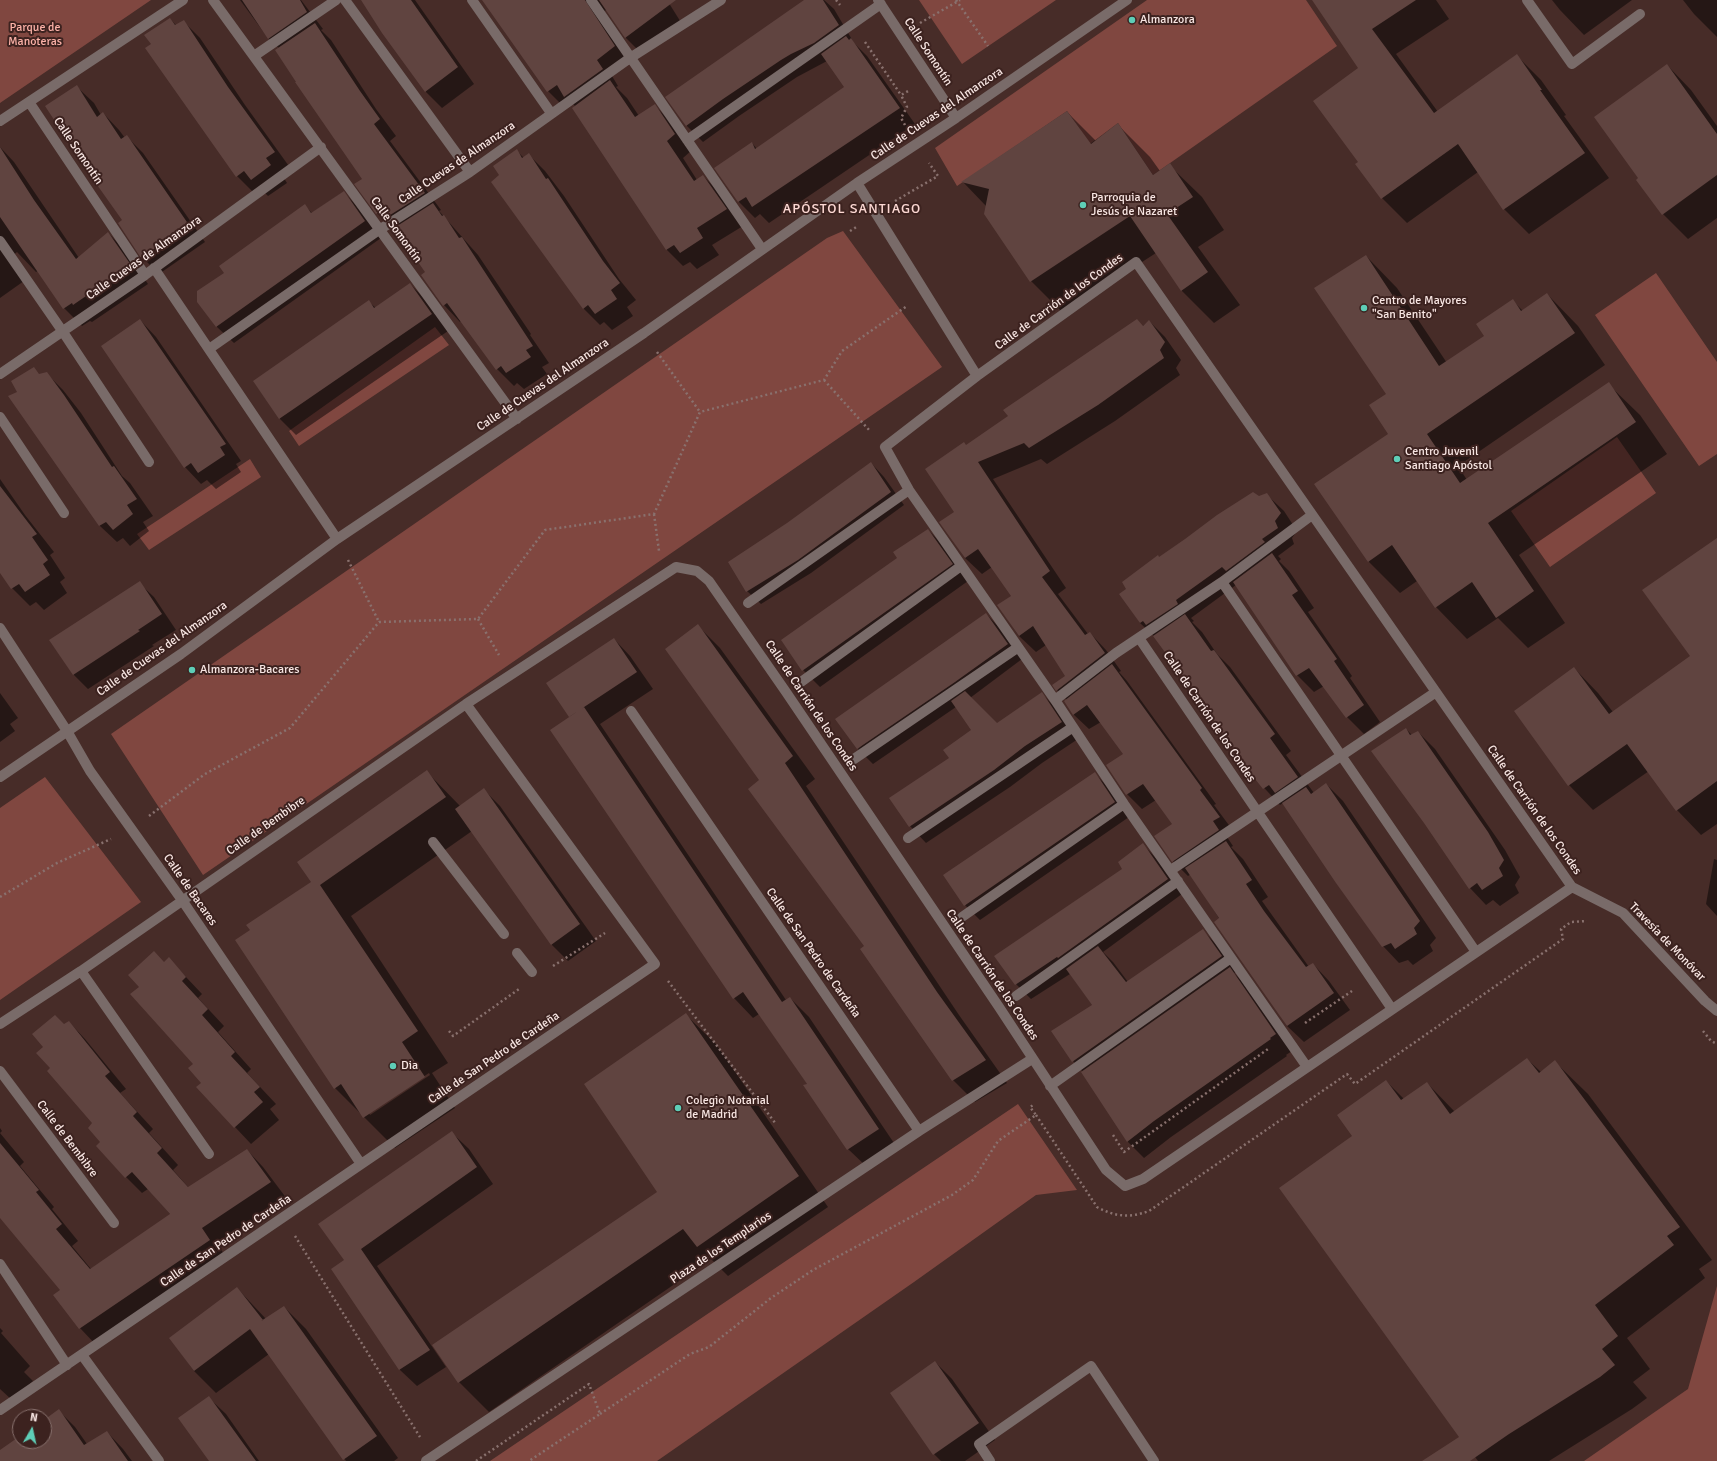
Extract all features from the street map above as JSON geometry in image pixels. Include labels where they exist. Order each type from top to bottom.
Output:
[{"type":"street","points":[[0,121],[183,0]]},
{"type":"street","name":"Calle Somontín","points":[[213,0],[517,419]]},
{"type":"street","points":[[254,56],[336,0]]},
{"type":"street","points":[[345,0],[470,172]]},
{"type":"street","points":[[472,0],[551,113]]},
{"type":"street","points":[[591,0],[762,249]]},
{"type":"street","name":"Calle Cuevas de Almanzora","points":[[209,349],[379,230],[470,172],[630,58],[721,0]]},
{"type":"street","name":"Calle de Cuevas del Almanzora","points":[[0,777],[181,654],[337,539],[644,333],[857,183],[956,118],[1127,0]]},
{"type":"street","points":[[1527,0],[1572,64],[1640,14]]},
{"type":"street","points":[[687,140],[852,23],[879,2]]},
{"type":"street","name":"Calle Somontín","points":[[879,2],[956,118]]},
{"type":"street","name":"Calle Somontín","points":[[29,102],[145,275]]},
{"type":"street","name":"Calle Cuevas de Almanzora","points":[[0,374],[145,275],[321,147]]},
{"type":"street","points":[[857,183],[977,376]]},
{"type":"street","points":[[0,241],[63,332],[149,462]]},
{"type":"street","name":"Calle de Carrión de los Condes","points":[[466,704],[676,567],[697,571],[709,581],[786,692],[999,1008],[1106,1170],[1125,1186],[1143,1179],[1572,887],[1136,262],[977,376],[885,447]]},
{"type":"street","points":[[154,268],[337,539]]},
{"type":"street","points":[[0,417],[64,513]]},
{"type":"street","points":[[885,447],[909,490],[1055,700],[1124,804],[1171,870],[1230,958],[1307,1067]]},
{"type":"street","points":[[748,603],[909,490]]},
{"type":"street","points":[[1055,700],[1139,638],[1222,582],[1312,515]]},
{"type":"street","name":"Calle de Carrión de los Condes","points":[[801,682],[961,566]]},
{"type":"street","points":[[1222,582],[1476,952]]},
{"type":"street","name":"Calle de Bacares","points":[[0,628],[67,731],[90,770],[182,900],[361,1164]]},
{"type":"street","name":"Calle de Carrión de los Condes","points":[[1139,638],[1392,1009]]},
{"type":"street","name":"Calle de Carrión de los Condes","points":[[854,759],[1018,648]]},
{"type":"street","points":[[1171,870],[1436,692]]},
{"type":"street","points":[[466,704],[655,964]]},
{"type":"street","name":"Calle de Bembibre","points":[[0,1024],[80,971],[466,704]]},
{"type":"street","name":"Calle de San Pedro de Cardeña","points":[[630,711],[919,1131]]},
{"type":"street","points":[[908,838],[1073,727]]},
{"type":"street","name":"Calle de Carrión de los Condes","points":[[962,917],[1124,804]]},
{"type":"street","points":[[433,842],[504,934]]},
{"type":"street","name":"Calle de Carrión de los Condes","points":[[1016,996],[1178,881]]},
{"type":"street","name":"Travesía de Monóvar","points":[[1572,887],[1623,913],[1717,1011]]},
{"type":"street","points":[[517,953],[534,975]]},
{"type":"street","points":[[1053,1090],[1230,958]]},
{"type":"street","name":"Calle de San Pedro de Cardeña","points":[[0,1410],[655,964]]},
{"type":"street","points":[[80,971],[209,1154]]},
{"type":"street","name":"Plaza de los Templarios","points":[[429,1459],[919,1131],[1032,1058]]},
{"type":"street","name":"Calle de Bembibre","points":[[0,1071],[114,1223]]},
{"type":"street","points":[[0,1264],[67,1365]]},
{"type":"street","points":[[82,1355],[159,1461]]},
{"type":"street","points":[[990,1461],[979,1444],[1091,1366],[1154,1461]]},
{"type":"path","points":[[836,0],[901,95]]},
{"type":"path","points":[[931,17],[958,0],[988,46]]},
{"type":"path","points":[[700,412],[824,380],[842,350],[925,294]]},
{"type":"path","points":[[644,333],[700,412]]},
{"type":"path","points":[[824,380],[885,447]]},
{"type":"path","points":[[659,551],[654,514],[700,412]]},
{"type":"path","points":[[478,619],[545,530],[654,514]]},
{"type":"path","points":[[337,539],[379,622]]},
{"type":"path","points":[[0,897],[57,863],[131,830],[205,774],[290,728],[379,622],[478,619]]},
{"type":"path","points":[[478,619],[510,675]]},
{"type":"path","points":[[449,1031],[453,1036],[534,975],[624,921]]},
{"type":"path","points":[[1347,1074],[1355,1084],[1563,940],[1561,929],[1571,922],[1592,921]]},
{"type":"path","points":[[655,964],[776,1124]]},
{"type":"path","points":[[1302,1026],[1371,978]]},
{"type":"path","points":[[1111,1132],[1124,1152],[1278,1042],[1267,1026],[1275,1022]]},
{"type":"path","points":[[529,1461],[690,1354],[709,1347],[771,1298],[813,1270],[952,1195],[974,1180],[998,1141],[1036,1115],[1030,1107],[1053,1090]]},
{"type":"path","points":[[283,1218],[429,1459]]},
{"type":"path","points":[[476,1461],[589,1384],[600,1414]]},
{"type":"green space","name":"Parque de Manoteras","points":[[0,0],[151,0],[0,103]]},
{"type":"green space","points":[[919,0],[1056,0],[962,64]]},
{"type":"green space","points":[[1147,0],[1306,0],[1337,46],[1153,175],[1118,123],[1086,147],[1080,129],[1067,111],[957,186],[935,148]]},
{"type":"green space","points":[[843,231],[942,367],[203,875],[111,734],[827,238]]},
{"type":"green space","points":[[1656,273],[1717,362],[1717,454],[1699,466],[1595,315]]},
{"type":"green space","points":[[435,327],[449,345],[299,446],[289,431]]},
{"type":"green space","points":[[1617,437],[1656,493],[1550,567],[1511,511]]},
{"type":"green space","points":[[250,459],[261,477],[149,550],[137,534]]},
{"type":"green space","points":[[45,777],[141,902],[0,1000],[0,808]]},
{"type":"green space","points":[[1018,1104],[1077,1190],[1036,1195],[657,1461],[490,1461]]},
{"type":"green space","points":[[1717,1286],[1717,1461],[1584,1461],[1688,1389]]},
{"type":"building","points":[[242,0],[300,0],[307,12],[268,39]]},
{"type":"building","points":[[361,0],[411,0],[458,67],[425,92],[382,33]]},
{"type":"building","points":[[482,0],[585,0],[615,46],[597,60],[603,69],[564,97],[557,85],[547,92]]},
{"type":"building","points":[[599,0],[676,0],[625,38]]},
{"type":"building","points":[[804,0],[823,0],[839,25],[814,43],[781,60],[686,126],[665,97]]},
{"type":"building","points":[[1312,0],[1416,0],[1372,29],[1434,113],[1517,54],[1542,90],[1540,90],[1585,153],[1503,210],[1458,144],[1381,199],[1355,164],[1358,162],[1313,101],[1358,68]]},
{"type":"building","points":[[170,18],[175,25],[184,20],[228,87],[275,152],[266,158],[271,165],[251,180],[244,171],[236,177],[145,48],[151,44],[144,35]]},
{"type":"building","points":[[315,23],[380,119],[374,124],[425,193],[387,217],[382,210],[376,214],[354,184],[362,179],[295,82],[275,50]]},
{"type":"building","points":[[846,36],[849,40],[851,38],[900,108],[752,207],[746,197],[738,202],[714,168],[752,142],[755,149],[844,87],[821,54]]},
{"type":"building","points":[[1667,64],[1717,134],[1717,175],[1662,215],[1636,180],[1638,178],[1594,117]]},
{"type":"building","points":[[610,80],[635,117],[655,104],[675,134],[667,141],[694,181],[703,175],[727,209],[697,228],[703,238],[680,253],[674,245],[666,250],[572,108]]},
{"type":"building","points":[[77,85],[97,117],[103,112],[121,139],[127,135],[189,225],[141,258],[118,223],[122,220],[45,106]]},
{"type":"building","name":"Parroquia de Jesús de Nazaret","points":[[1067,111],[1091,144],[1118,123],[1153,175],[1170,163],[1193,197],[1167,214],[1208,272],[1181,291],[1130,216],[1030,282],[984,214],[989,189],[961,182]]},
{"type":"building","points":[[0,147],[34,200],[76,259],[108,232],[131,265],[73,305],[72,303],[63,309],[0,217]]},
{"type":"building","points":[[517,149],[522,158],[529,153],[546,179],[548,178],[603,261],[620,283],[611,290],[617,299],[595,314],[588,305],[583,309],[491,182],[499,175],[493,166]]},
{"type":"building","points":[[344,191],[365,221],[216,327],[197,302],[197,291],[224,273],[219,266],[305,204],[311,213]]},
{"type":"building","points":[[433,203],[442,216],[444,215],[459,238],[462,237],[533,346],[526,350],[531,357],[506,373],[501,366],[496,370],[447,303],[443,306],[421,275],[425,272],[394,228]]},
{"type":"building","name":"Centro Juvenil Santiago Apóstol","points":[[1366,255],[1439,366],[1484,336],[1476,324],[1513,299],[1521,311],[1547,293],[1575,333],[1427,434],[1460,483],[1609,382],[1636,422],[1488,523],[1534,591],[1496,618],[1472,582],[1435,608],[1392,545],[1368,562],[1314,484],[1388,434],[1369,405],[1386,394],[1314,288]]},
{"type":"building","points":[[410,283],[432,314],[279,419],[253,381],[369,300],[374,308]]},
{"type":"building","points":[[140,319],[226,444],[220,447],[225,455],[198,473],[191,463],[184,468],[101,346]]},
{"type":"building","points":[[1137,319],[1143,326],[1149,320],[1165,342],[1160,350],[1164,358],[1098,405],[1029,448],[1024,443],[978,462],[1050,571],[1042,577],[1085,635],[1090,632],[1105,653],[1056,691],[1052,685],[1065,676],[1033,626],[1019,636],[997,605],[1011,596],[978,549],[965,558],[939,522],[954,512],[925,469],[964,442],[966,445],[1008,416],[1003,410]]},
{"type":"building","points":[[34,367],[39,374],[47,372],[112,467],[114,466],[137,499],[127,505],[133,514],[113,530],[106,522],[99,526],[8,396],[17,392],[11,381]]},
{"type":"building","points":[[871,462],[891,492],[798,560],[746,592],[728,562],[787,523]]},
{"type":"building","points":[[0,486],[37,534],[32,537],[48,560],[43,564],[50,575],[25,592],[19,584],[11,589],[0,573]]},
{"type":"building","points":[[1253,492],[1259,496],[1267,493],[1281,513],[1275,521],[1278,528],[1262,539],[1265,542],[1226,571],[1222,567],[1176,600],[1178,604],[1146,625],[1143,621],[1140,623],[1119,594],[1126,589],[1122,582],[1158,555],[1159,557],[1217,515]]},
{"type":"building","points":[[928,529],[953,564],[802,671],[781,640],[897,558],[893,552]]},
{"type":"building","points":[[1717,538],[1717,781],[1676,811],[1627,744],[1568,786],[1514,711],[1574,667],[1609,714],[1690,656],[1642,590]]},
{"type":"building","points":[[1272,553],[1298,591],[1292,595],[1337,659],[1334,661],[1364,705],[1346,718],[1309,668],[1296,676],[1233,582]]},
{"type":"building","points":[[140,581],[162,614],[138,630],[140,631],[73,675],[49,640]]},
{"type":"building","points":[[986,613],[1008,644],[857,749],[835,719]]},
{"type":"building","points":[[1185,614],[1211,651],[1214,650],[1275,734],[1270,738],[1298,777],[1275,793],[1269,785],[1263,789],[1240,760],[1237,762],[1187,682],[1153,636]]},
{"type":"building","points":[[698,624],[793,756],[785,763],[937,992],[986,1060],[952,1081],[860,949],[864,946],[748,789],[759,780],[665,649]]},
{"type":"building","points":[[614,638],[637,672],[569,717],[546,683]]},
{"type":"building","points":[[1112,664],[1202,788],[1200,790],[1220,817],[1213,821],[1219,830],[1172,862],[1154,836],[1172,824],[1143,784],[1126,795],[1106,765],[1123,754],[1087,705],[1073,715],[1064,701]]},
{"type":"building","points":[[965,691],[997,723],[1042,692],[1062,722],[909,827],[889,798],[949,758],[943,750],[971,730],[951,701]]},
{"type":"building","points":[[584,707],[782,1002],[790,997],[879,1129],[847,1150],[803,1085],[807,1084],[743,992],[733,999],[550,730]]},
{"type":"building","points":[[1406,728],[1410,735],[1418,731],[1488,832],[1504,860],[1499,868],[1503,876],[1482,890],[1477,883],[1469,889],[1424,823],[1371,751]]},
{"type":"building","points":[[427,770],[446,797],[320,885],[418,1031],[402,1042],[425,1077],[363,1118],[341,1084],[334,1089],[235,940],[250,930],[246,925],[311,882],[297,862]]},
{"type":"building","points":[[1095,772],[1115,802],[964,906],[943,875]]},
{"type":"building","points":[[1326,783],[1420,921],[1414,928],[1417,934],[1395,949],[1391,943],[1382,947],[1336,883],[1282,803],[1306,787],[1311,794]]},
{"type":"building","points":[[484,788],[580,924],[551,945],[455,809]]},
{"type":"building","points":[[1226,841],[1252,880],[1246,884],[1264,911],[1306,967],[1313,963],[1334,993],[1287,1026],[1214,922],[1219,918],[1185,868]]},
{"type":"building","points":[[1143,843],[1168,879],[1058,958],[1057,957],[1015,985],[994,956],[1122,869],[1118,862]]},
{"type":"building","points":[[1203,929],[1222,956],[1072,1062],[1051,1031],[1092,1005],[1066,969],[1098,946],[1126,982]]},
{"type":"building","points":[[154,951],[164,962],[169,957],[186,977],[182,981],[208,1009],[202,1015],[235,1052],[231,1056],[260,1087],[254,1092],[263,1102],[234,1128],[196,1087],[201,1083],[188,1068],[193,1064],[130,994],[139,987],[128,975]]},
{"type":"building","points":[[1230,967],[1276,1034],[1127,1142],[1081,1072]]},
{"type":"building","points":[[686,1013],[799,1176],[697,1247],[683,1229],[458,1383],[432,1345],[657,1192],[584,1084]]},
{"type":"building","points":[[55,1015],[64,1024],[69,1021],[110,1072],[105,1076],[137,1112],[133,1116],[162,1148],[157,1153],[188,1187],[247,1149],[271,1182],[202,1228],[210,1240],[79,1329],[53,1295],[60,1290],[0,1218],[0,1143],[39,1190],[36,1192],[62,1224],[56,1229],[90,1269],[170,1214],[132,1172],[125,1178],[96,1146],[100,1142],[88,1128],[92,1123],[47,1071],[50,1068],[36,1053],[43,1047],[32,1034]]},
{"type":"building","points":[[1527,1058],[1539,1073],[1555,1060],[1680,1227],[1667,1236],[1674,1245],[1595,1305],[1618,1336],[1602,1349],[1615,1365],[1600,1377],[1509,1434],[1470,1461],[1422,1461],[1459,1437],[1279,1188],[1352,1136],[1337,1115],[1386,1080],[1401,1100],[1427,1082],[1450,1114]]},
{"type":"building","points":[[452,1131],[477,1167],[361,1249],[430,1350],[399,1370],[331,1269],[344,1260],[318,1224]]},
{"type":"building","points":[[237,1287],[263,1320],[284,1306],[377,1436],[343,1460],[250,1329],[194,1371],[169,1338]]},
{"type":"building","points":[[935,1361],[979,1423],[933,1455],[890,1393]]},
{"type":"building","points":[[209,1396],[256,1461],[209,1461],[178,1418]]},
{"type":"building","points":[[59,1409],[84,1445],[107,1431],[128,1461],[0,1461],[0,1450],[12,1442],[12,1449],[52,1449],[52,1414]]},
{"type":"place","name":"Almanzora","points":[[1132,20]]},
{"type":"place","name":"Parroquia de Jesús de Nazaret","points":[[1083,205]]},
{"type":"place","name":"Centro de Mayores \"San Benito\"","points":[[1364,308]]},
{"type":"place","name":"Centro Juvenil Santiago Apóstol","points":[[1397,459]]},
{"type":"place","name":"Almanzora-Bacares","points":[[192,670]]},
{"type":"place","name":"Dia","points":[[393,1066]]},
{"type":"place","name":"Colegio Notarial de Madrid","points":[[678,1108]]},
{"type":"district","name":"APÓSTOL SANTIAGO","points":[[852,209]]}]
